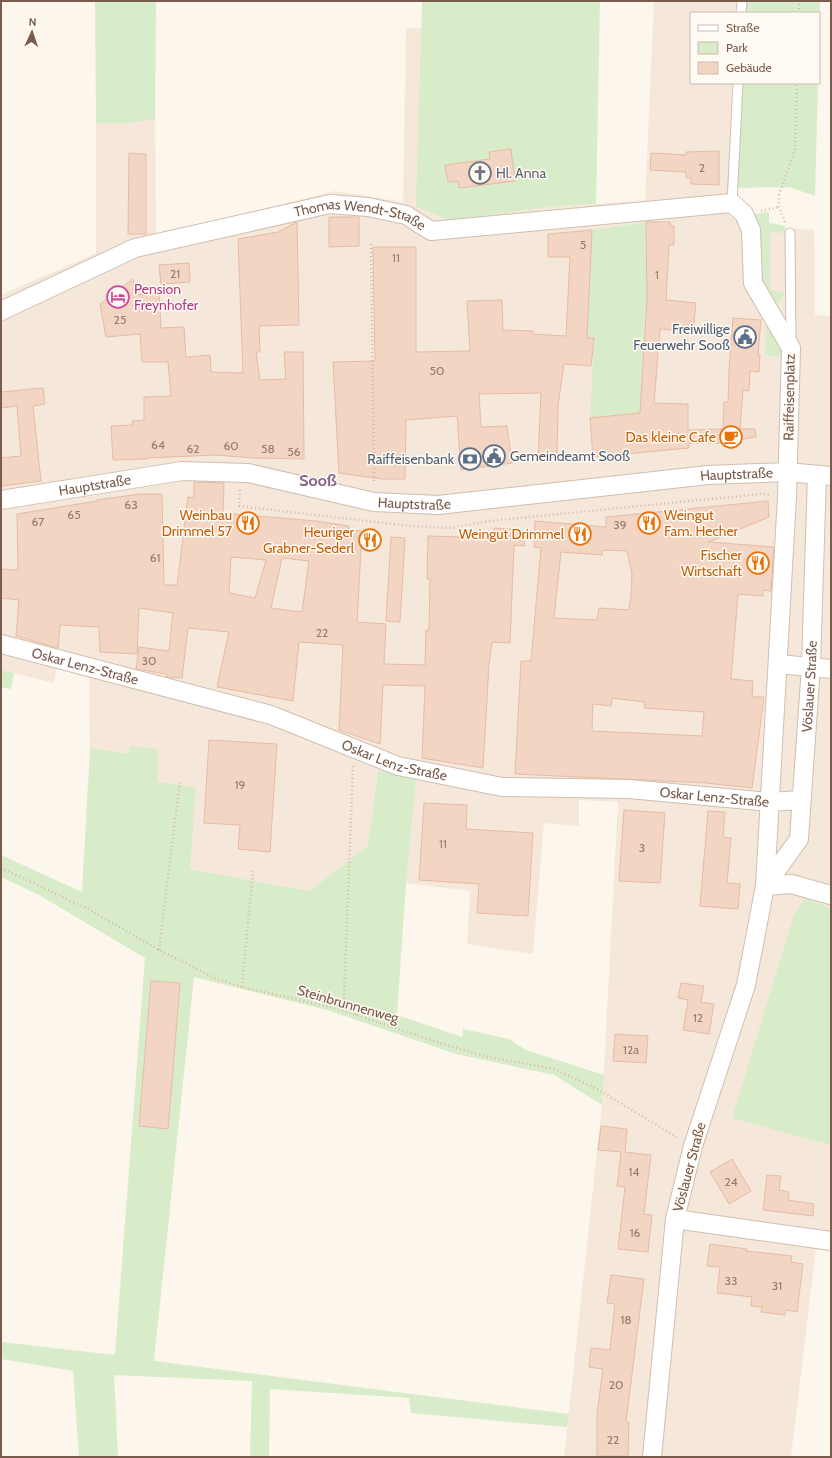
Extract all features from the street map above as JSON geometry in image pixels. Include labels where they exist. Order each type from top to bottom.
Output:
[{"type":"street","name":"Thomas Wendt-Straße","points":[[1,311],[134,248],[330,204],[368,206],[406,215],[431,231],[738,208]]},
{"type":"street","name":"Raiffeisenplatz","points":[[738,208],[752,230],[753,283],[791,348],[787,472]]},
{"type":"street","name":"Hauptstraße","points":[[1,500],[182,471],[248,473],[374,502],[438,505],[708,475],[787,472],[824,476]]},
{"type":"street","name":"Vöslauer Straße","points":[[652,1457],[675,1219],[692,1146],[746,985],[765,886],[778,664],[787,472]]},
{"type":"street","name":"Vöslauer Straße","points":[[765,886],[799,839],[824,476]]},
{"type":"street","name":"Oskar Lenz-Straße","points":[[1,644],[271,715],[398,766],[502,787],[629,789],[769,802],[801,800]]},
{"type":"street","points":[[778,664],[831,669]]},
{"type":"street","points":[[765,886],[791,884],[831,895]]},
{"type":"street","points":[[675,1219],[831,1241]]},
{"type":"lane","points":[[741,12],[742,1]]},
{"type":"lane","points":[[738,84],[738,208]]},
{"type":"lane","points":[[790,233],[791,348]]},
{"type":"path","points":[[799,1],[799,12]]},
{"type":"path","points":[[790,233],[780,213],[779,194],[795,150],[797,84]]},
{"type":"path","points":[[371,244],[374,502]]},
{"type":"path","points":[[354,748],[344,998],[358,1015]]},
{"type":"path","points":[[159,950],[180,781]]},
{"type":"path","name":"Steinbrunnenweg","points":[[1,868],[88,909],[159,950],[215,978],[242,987],[338,1009],[446,1045],[489,1057],[554,1068],[597,1089],[692,1146]]},
{"type":"path","points":[[242,987],[253,871]]},
{"type":"shaded area","points":[[654,1],[736,1],[735,12],[690,12],[690,84],[732,84],[728,189],[739,225],[814,230],[815,315],[831,316],[831,1250],[816,1248],[791,1457],[564,1457],[602,1105],[618,802],[579,800],[579,826],[544,823],[533,954],[467,944],[470,891],[406,883],[415,779],[378,770],[368,846],[309,891],[190,869],[156,782],[158,749],[129,754],[90,748],[89,677],[57,667],[54,683],[1,670],[1,295],[96,253],[96,123],[127,123],[155,119],[156,235],[335,191],[403,202],[406,28],[506,30],[558,206],[645,201]]},
{"type":"green space","points":[[95,1],[156,1],[155,119],[127,123],[96,123]]},
{"type":"green space","points":[[422,1],[600,1],[596,204],[558,206],[448,220],[416,206]]},
{"type":"green space","points":[[746,1],[820,1],[820,12],[746,12]]},
{"type":"green space","points":[[742,84],[818,84],[815,196],[789,187],[737,188]]},
{"type":"green space","points":[[769,212],[769,223],[785,226],[785,233],[770,232],[770,290],[784,292],[783,298],[779,303],[775,301],[766,288],[760,265],[760,225],[753,214]]},
{"type":"green space","points":[[648,222],[647,298],[644,327],[640,415],[590,418],[594,338],[587,338],[592,230]]},
{"type":"green space","points":[[766,319],[779,342],[782,357],[765,355]]},
{"type":"green space","points":[[1,670],[14,673],[11,689],[1,687]]},
{"type":"green space","points":[[130,746],[158,749],[157,782],[196,787],[190,869],[309,891],[368,846],[378,770],[416,779],[406,883],[397,1015],[462,1037],[463,1029],[509,1039],[526,1050],[604,1075],[602,1105],[554,1075],[456,1054],[327,1010],[194,977],[154,1361],[569,1414],[567,1427],[411,1413],[409,1398],[270,1389],[269,1457],[250,1457],[252,1381],[114,1375],[118,1457],[79,1457],[73,1371],[1,1359],[1,1342],[115,1355],[145,958],[39,895],[1,877],[1,855],[82,892],[90,748],[129,754]]},
{"type":"green space","points":[[805,898],[831,908],[831,1145],[732,1118],[794,915]]},
{"type":"building","name":"Hl. Anna","points":[[511,149],[515,181],[459,188],[458,181],[448,182],[445,165],[490,159],[489,152]]},
{"type":"building","points":[[719,151],[719,185],[691,184],[691,178],[686,178],[686,172],[650,170],[651,153],[686,155],[686,152]]},
{"type":"building","points":[[129,153],[146,154],[146,234],[128,234]]},
{"type":"building","points":[[329,217],[359,217],[359,246],[329,247]]},
{"type":"building","points":[[297,222],[299,325],[259,326],[260,352],[256,352],[260,380],[286,379],[284,352],[303,352],[304,459],[253,458],[216,455],[113,460],[111,426],[133,425],[132,421],[144,420],[144,397],[171,396],[168,362],[142,362],[140,334],[106,337],[100,304],[133,279],[135,295],[159,294],[161,328],[184,327],[186,357],[210,355],[211,372],[243,373],[238,239],[278,232]]},
{"type":"building","points":[[646,222],[670,222],[671,226],[674,226],[674,245],[669,245],[666,300],[696,303],[693,332],[660,329],[654,403],[688,404],[688,430],[723,429],[724,402],[728,402],[733,318],[761,320],[758,355],[760,355],[759,372],[750,371],[749,391],[743,390],[740,429],[755,429],[756,437],[721,443],[689,443],[689,448],[593,457],[590,418],[640,413],[647,298]]},
{"type":"building","points":[[592,230],[587,338],[594,338],[591,366],[564,364],[558,405],[557,457],[538,460],[541,393],[479,394],[481,427],[507,426],[512,463],[461,470],[457,416],[406,420],[405,479],[381,479],[339,473],[333,362],[375,361],[373,247],[416,247],[416,352],[470,351],[467,301],[502,300],[503,330],[533,331],[533,334],[566,336],[570,257],[548,257],[548,234]]},
{"type":"building","points":[[189,263],[190,282],[161,284],[159,265]]},
{"type":"building","points":[[43,388],[45,404],[33,406],[41,481],[1,486],[1,458],[21,456],[17,406],[1,408],[1,392]]},
{"type":"building","points":[[194,482],[224,483],[223,513],[316,521],[349,526],[349,530],[362,531],[357,622],[386,624],[384,664],[425,665],[426,630],[429,630],[430,579],[427,579],[428,536],[493,538],[494,528],[522,530],[525,546],[514,545],[510,643],[492,642],[489,664],[483,768],[422,758],[425,686],[383,685],[380,744],[339,730],[343,645],[299,642],[293,701],[217,687],[229,632],[188,628],[182,678],[167,677],[166,674],[136,669],[139,647],[169,651],[173,613],[139,608],[137,654],[100,652],[99,627],[60,625],[58,648],[16,636],[19,600],[1,598],[1,569],[18,570],[17,514],[139,494],[162,494],[164,585],[177,585],[188,497],[194,498]],"holes":[[[231,557],[266,560],[255,598],[229,593]],[[282,558],[309,561],[302,612],[271,608]]]},
{"type":"building","points":[[768,501],[769,517],[709,542],[774,547],[771,591],[763,590],[763,596],[738,594],[731,679],[753,681],[752,697],[764,697],[752,788],[706,783],[515,774],[521,661],[531,661],[541,548],[534,547],[535,521],[606,527],[606,517]],"holes":[[[603,550],[627,551],[632,574],[629,610],[599,608],[597,620],[554,618],[561,552],[602,555]],[[612,698],[645,702],[644,708],[704,712],[702,736],[592,731],[593,704],[611,706]]]},
{"type":"building","points":[[391,537],[405,538],[400,622],[386,621]]},
{"type":"building","points":[[209,740],[277,744],[270,852],[238,849],[240,825],[204,823]]},
{"type":"building","points":[[424,803],[467,805],[466,829],[533,833],[528,916],[477,913],[479,884],[419,880]]},
{"type":"building","points":[[624,810],[665,813],[660,883],[619,881]]},
{"type":"building","points":[[708,811],[725,812],[723,837],[731,838],[727,883],[740,884],[738,909],[700,906]]},
{"type":"building","points":[[151,981],[180,983],[168,1129],[139,1126]]},
{"type":"building","points":[[681,983],[704,986],[701,1002],[714,1004],[709,1034],[683,1030],[688,1000],[678,998]]},
{"type":"building","points":[[615,1034],[648,1036],[646,1063],[613,1061]]},
{"type":"building","points":[[601,1126],[627,1129],[625,1152],[651,1155],[644,1214],[652,1215],[648,1252],[618,1249],[625,1187],[617,1186],[621,1152],[598,1150]]},
{"type":"building","points":[[732,1159],[751,1191],[729,1204],[710,1172]]},
{"type":"building","points":[[767,1175],[781,1176],[779,1190],[789,1192],[788,1200],[814,1204],[813,1216],[763,1210]]},
{"type":"building","points":[[710,1244],[747,1249],[746,1251],[792,1256],[791,1262],[803,1264],[797,1312],[786,1310],[785,1315],[761,1312],[762,1307],[751,1306],[752,1297],[717,1293],[720,1267],[707,1266]]},
{"type":"building","points":[[611,1275],[644,1279],[626,1422],[629,1422],[628,1456],[597,1456],[597,1413],[603,1369],[589,1367],[591,1348],[610,1350],[615,1304],[607,1303]]},
{"type":"place","name":"Hl. Anna","points":[[480,173]]},
{"type":"place","name":"Pension Freynhofer","points":[[118,297]]},
{"type":"place","name":"Freiwillige Feuerwehr Sooß","points":[[745,337]]},
{"type":"place","name":"Das kleine Cafe","points":[[731,437]]},
{"type":"place","name":"Gemeindeamt Sooß","points":[[494,456]]},
{"type":"place","name":"Raiffeisenbank","points":[[470,459]]},
{"type":"place","name":"Weinbau Drimmel 57","points":[[248,523]]},
{"type":"place","name":"Weingut Fam. Hecher","points":[[649,523]]},
{"type":"place","name":"Weingut Drimmel","points":[[580,534]]},
{"type":"place","name":"Heuriger Grabner-Sederl","points":[[370,540]]},
{"type":"place","name":"Fischer Wirtschaft","points":[[758,563]]},
{"type":"district","name":"Sooß","points":[[318,480]]}]
